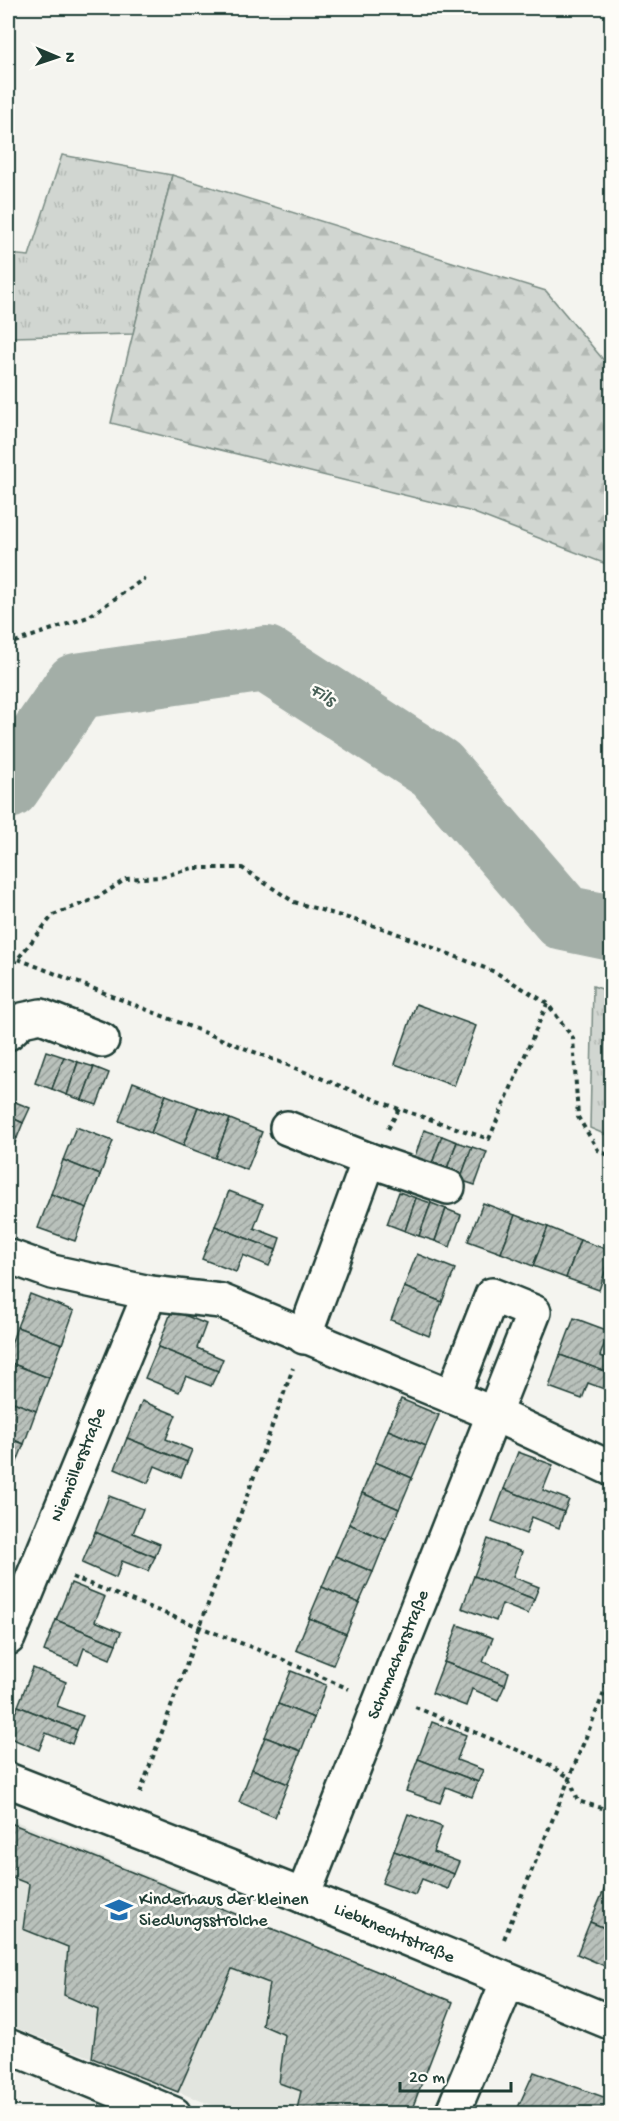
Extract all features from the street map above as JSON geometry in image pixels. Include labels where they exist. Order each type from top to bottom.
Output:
[{"type":"street","points":[[8,1033],[22,1020],[41,1016],[102,1040]]},
{"type":"street","points":[[287,1128],[369,1160],[448,1187]]},
{"type":"street","points":[[304,1337],[369,1160]]},
{"type":"street","points":[[8,1256],[52,1272],[150,1293],[221,1301],[494,1414],[612,1469]]},
{"type":"street","name":"Niemöllerstraße","points":[[8,1638],[150,1293]]},
{"type":"street","name":"Schumacherstraße","points":[[303,1896],[534,1312],[492,1296],[452,1397]]},
{"type":"street","name":"Liebknechtstraße","points":[[8,1780],[303,1896],[612,2023]]},
{"type":"street","points":[[452,2114],[499,1978]]},
{"type":"street","points":[[8,2046],[174,2114]]},
{"type":"path","points":[[8,647],[88,617],[145,578]]},
{"type":"path","points":[[8,971],[53,915],[97,898],[126,879],[161,878],[193,868],[243,868],[294,902],[388,930],[495,972],[547,1003],[573,1038],[578,1117],[598,1150],[612,1157]]},
{"type":"path","points":[[18,959],[399,1109],[489,1139],[547,1003]]},
{"type":"path","points":[[127,1827],[304,1337]]},
{"type":"path","points":[[38,1564],[199,1628],[414,1707],[539,1759],[570,1777],[579,1801],[612,1811]]},
{"type":"path","points":[[499,1978],[570,1777],[612,1673]]},
{"type":"shaded area","name":"Kinderhaus der kleinen Siedlungsstrolche","points":[[8,1818],[453,2002],[410,2113],[232,2113],[8,2025]]},
{"type":"green space","points":[[62,155],[172,175],[133,334],[12,337],[8,335],[8,254],[29,256]]},
{"type":"green space","points":[[172,175],[546,291],[611,369],[611,566],[469,511],[111,423]]},
{"type":"green space","points":[[593,986],[611,992],[611,1137],[590,1128]]},
{"type":"building","points":[[416,1004],[476,1026],[454,1086],[395,1064]]},
{"type":"building","points":[[46,1051],[64,1057],[52,1089],[35,1083]]},
{"type":"building","points":[[64,1057],[78,1062],[67,1095],[52,1089]]},
{"type":"building","points":[[78,1062],[94,1067],[82,1100],[67,1095]]},
{"type":"building","points":[[94,1067],[109,1073],[97,1105],[82,1100]]},
{"type":"building","points":[[133,1082],[166,1095],[151,1133],[119,1121]]},
{"type":"building","points":[[166,1095],[198,1107],[183,1146],[151,1133]]},
{"type":"building","points":[[8,1099],[30,1108],[23,1123],[8,1116]]},
{"type":"building","points":[[198,1107],[230,1119],[215,1158],[183,1146]]},
{"type":"building","points":[[8,1116],[23,1123],[17,1138],[8,1134]]},
{"type":"building","points":[[230,1119],[262,1132],[247,1170],[215,1158]]},
{"type":"building","points":[[76,1127],[113,1141],[100,1175],[63,1160]]},
{"type":"building","points":[[424,1130],[442,1136],[430,1169],[413,1162]]},
{"type":"building","points":[[8,1134],[17,1138],[11,1152],[8,1151]]},
{"type":"building","points":[[442,1136],[457,1142],[445,1174],[430,1169]]},
{"type":"building","points":[[457,1142],[472,1147],[460,1180],[445,1174]]},
{"type":"building","points":[[472,1147],[487,1152],[475,1185],[460,1180]]},
{"type":"building","points":[[63,1160],[100,1175],[87,1208],[51,1194]]},
{"type":"building","points":[[229,1191],[263,1204],[254,1228],[280,1238],[276,1250],[215,1226]]},
{"type":"building","points":[[399,1192],[416,1198],[405,1231],[387,1224]]},
{"type":"building","points":[[51,1194],[87,1208],[75,1241],[38,1228]]},
{"type":"building","points":[[416,1198],[431,1203],[419,1236],[405,1231]]},
{"type":"building","points":[[431,1203],[446,1209],[435,1241],[419,1236]]},
{"type":"building","points":[[483,1203],[515,1215],[501,1253],[468,1241]]},
{"type":"building","points":[[446,1209],[461,1215],[450,1247],[435,1241]]},
{"type":"building","points":[[515,1215],[548,1227],[533,1266],[501,1253]]},
{"type":"building","points":[[215,1226],[276,1250],[269,1266],[243,1255],[236,1272],[202,1259]]},
{"type":"building","points":[[548,1227],[580,1240],[566,1278],[533,1266]]},
{"type":"building","points":[[580,1240],[612,1251],[599,1290],[566,1278]]},
{"type":"building","points":[[417,1254],[455,1269],[442,1302],[404,1287]]},
{"type":"building","points":[[404,1287],[442,1302],[429,1336],[391,1320]]},
{"type":"building","points":[[30,1294],[74,1311],[62,1344],[17,1327]]},
{"type":"building","points":[[172,1310],[206,1324],[197,1348],[223,1359],[218,1371],[158,1347]]},
{"type":"building","points":[[574,1318],[609,1331],[600,1356],[612,1360],[612,1374],[560,1355]]},
{"type":"building","points":[[17,1327],[62,1344],[49,1378],[8,1362],[8,1353]]},
{"type":"building","points":[[158,1347],[218,1371],[211,1386],[186,1376],[179,1392],[145,1378]]},
{"type":"building","points":[[560,1355],[612,1374],[612,1392],[588,1383],[582,1399],[549,1387]]},
{"type":"building","points":[[8,1362],[49,1378],[36,1411],[8,1400]]},
{"type":"building","points":[[401,1399],[439,1415],[426,1446],[388,1430]]},
{"type":"building","points":[[8,1400],[36,1411],[24,1444],[8,1438]]},
{"type":"building","points":[[142,1401],[176,1415],[166,1439],[192,1450],[187,1462],[127,1438]]},
{"type":"building","points":[[388,1430],[426,1446],[412,1478],[375,1462]]},
{"type":"building","points":[[8,1438],[24,1444],[11,1477],[8,1476]]},
{"type":"building","points":[[127,1438],[187,1462],[181,1477],[155,1466],[148,1483],[115,1469]]},
{"type":"building","points":[[518,1452],[553,1465],[543,1490],[569,1500],[564,1512],[504,1489]]},
{"type":"building","points":[[375,1462],[412,1478],[399,1509],[362,1493]]},
{"type":"building","points":[[504,1489],[564,1512],[559,1528],[532,1517],[526,1534],[492,1521]]},
{"type":"building","points":[[362,1493],[399,1509],[386,1540],[349,1524]]},
{"type":"building","points":[[109,1496],[143,1509],[133,1533],[160,1544],[155,1557],[95,1532]]},
{"type":"building","points":[[349,1524],[386,1540],[373,1572],[335,1556]]},
{"type":"building","points":[[95,1532],[155,1557],[148,1571],[122,1561],[116,1578],[82,1563]]},
{"type":"building","points":[[488,1539],[522,1552],[513,1577],[539,1587],[534,1599],[474,1576]]},
{"type":"building","points":[[335,1556],[373,1572],[359,1603],[322,1587]]},
{"type":"building","points":[[474,1576],[534,1599],[528,1614],[502,1604],[496,1621],[462,1608]]},
{"type":"building","points":[[71,1583],[105,1597],[95,1621],[121,1632],[116,1644],[56,1620]]},
{"type":"building","points":[[322,1587],[359,1603],[346,1634],[309,1618]]},
{"type":"building","points":[[309,1618],[346,1634],[333,1665],[296,1650]]},
{"type":"building","points":[[56,1620],[116,1644],[110,1659],[84,1648],[78,1665],[44,1651]]},
{"type":"building","points":[[458,1625],[493,1638],[483,1662],[509,1672],[505,1685],[444,1662]]},
{"type":"building","points":[[444,1662],[505,1685],[498,1700],[472,1689],[466,1706],[432,1693]]},
{"type":"building","points":[[33,1668],[66,1682],[57,1706],[83,1716],[77,1730],[18,1706]]},
{"type":"building","points":[[291,1671],[326,1685],[314,1718],[278,1704]]},
{"type":"building","points":[[278,1704],[314,1718],[301,1751],[265,1737]]},
{"type":"building","points":[[18,1706],[77,1730],[72,1744],[46,1733],[39,1750],[8,1737],[8,1730]]},
{"type":"building","points":[[432,1722],[466,1735],[457,1760],[483,1770],[478,1782],[418,1759]]},
{"type":"building","points":[[265,1737],[301,1751],[288,1784],[252,1769]]},
{"type":"building","points":[[418,1759],[478,1782],[472,1797],[446,1787],[440,1803],[406,1791]]},
{"type":"building","points":[[252,1769],[288,1784],[275,1817],[239,1802]]},
{"type":"building","points":[[408,1814],[442,1827],[433,1852],[459,1862],[454,1874],[394,1851]]},
{"type":"building","name":"Kinderhaus der kleinen Siedlungsstrolche","points":[[8,1822],[453,2002],[410,2114],[296,2114],[301,2091],[279,2083],[285,2035],[262,2025],[269,1983],[232,1969],[178,2092],[92,2058],[98,2010],[64,1995],[68,1947],[23,1929],[29,1884],[8,1876]]},
{"type":"building","points":[[394,1851],[454,1874],[448,1889],[422,1879],[415,1895],[382,1883]]},
{"type":"building","points":[[612,1872],[612,1893],[604,1890]]},
{"type":"building","points":[[604,1890],[612,1893],[612,1931],[590,1922]]},
{"type":"building","points":[[590,1922],[612,1931],[612,1969],[577,1954]]},
{"type":"building","points":[[534,2072],[612,2100],[612,2114],[515,2114]]},
{"type":"waterway","name":"Fils","points":[[8,786],[77,686],[266,659],[436,769],[564,918],[612,928]]},
{"type":"place","name":"Kinderhaus der kleinen Siedlungsstrolche","points":[[119,1910]]}]
